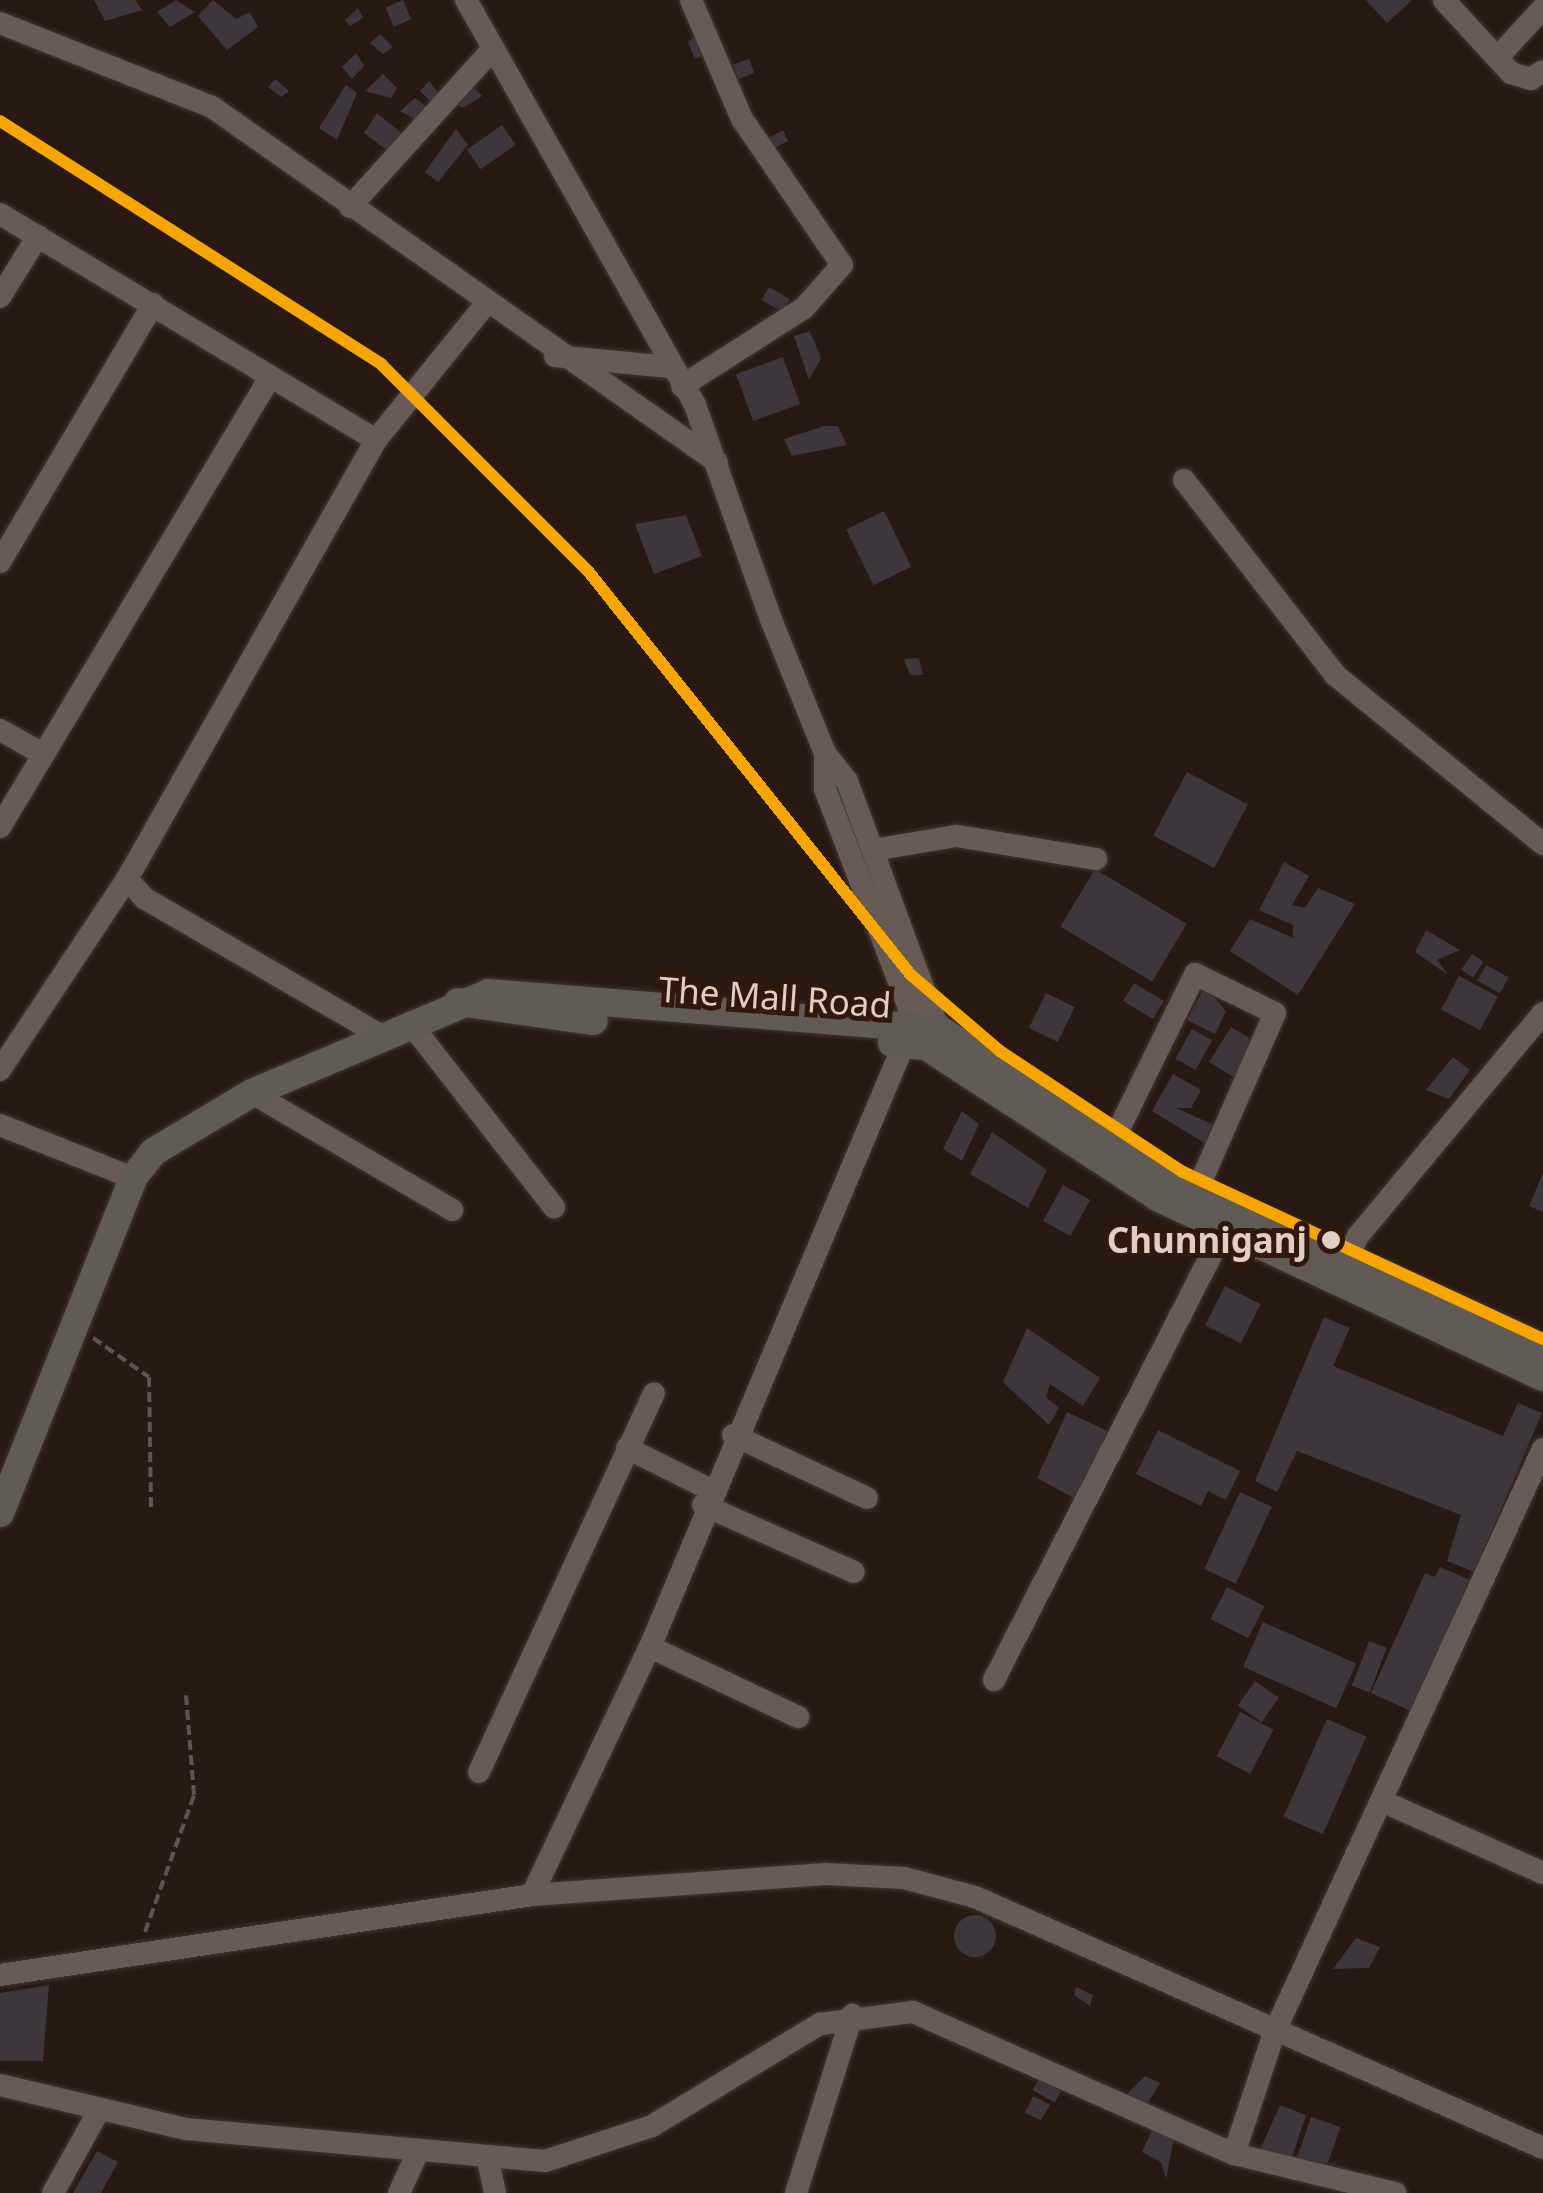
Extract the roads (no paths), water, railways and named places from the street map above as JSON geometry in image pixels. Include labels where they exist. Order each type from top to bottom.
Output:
[{"type":"main road","name":"The Mall Road","points":[[0,1513],[133,1178],[181,1130],[252,1093],[458,1002],[489,993],[926,1041],[1113,1141],[1340,1273],[1543,1378]]},
{"type":"main road","name":"The Mall Road","points":[[926,1041],[1224,1230],[1543,1348]]},
{"type":"street","points":[[466,0],[490,52],[676,377],[716,462],[824,753],[825,789],[926,1041]]},
{"type":"street","points":[[555,356],[676,377],[804,308],[842,265],[782,189],[691,0]]},
{"type":"street","points":[[1444,0],[1497,58],[1521,78],[1543,72]]},
{"type":"street","points":[[1497,58],[1543,8]]},
{"type":"street","points":[[0,23],[212,107],[555,356],[716,462]]},
{"type":"street","points":[[350,207],[490,52]]},
{"type":"street","points":[[0,214],[376,440]]},
{"type":"street","points":[[0,297],[38,236]]},
{"type":"street","points":[[0,562],[153,304]]},
{"type":"street","points":[[0,1070],[127,879],[376,440],[485,306]]},
{"type":"street","points":[[0,827],[269,378]]},
{"type":"street","points":[[1184,480],[1335,675],[1543,844]]},
{"type":"street","points":[[0,730],[44,754]]},
{"type":"street","points":[[532,1895],[650,1647],[733,1435],[926,1041],[873,850],[847,781],[824,753]]},
{"type":"street","points":[[873,850],[957,836],[1096,859]]},
{"type":"street","points":[[127,879],[144,898],[382,1036]]},
{"type":"street","points":[[1113,1141],[1196,974],[1275,1013],[1198,1191]]},
{"type":"street","points":[[1340,1273],[1543,1013]]},
{"type":"street","points":[[410,1024],[554,1207]]},
{"type":"street","points":[[252,1093],[452,1210]]},
{"type":"street","points":[[0,1125],[133,1178]]},
{"type":"street","points":[[994,1680],[1224,1230]]},
{"type":"street","points":[[479,1772],[654,1393]]},
{"type":"street","points":[[733,1435],[867,1498]]},
{"type":"street","points":[[627,1448],[706,1497],[854,1572]]},
{"type":"street","points":[[1234,2154],[1274,2033],[1543,1449]]},
{"type":"street","points":[[650,1647],[798,1716]]},
{"type":"street","points":[[1382,1801],[1543,1873]]},
{"type":"street","points":[[0,1975],[532,1895],[825,1874],[904,1878],[975,1896],[1274,2033],[1543,2148]]},
{"type":"street","points":[[0,2086],[98,2112],[417,2154],[545,2161],[608,2146],[820,2024],[852,2015],[913,2012],[957,2024],[1054,2078],[1234,2154],[1395,2193]]},
{"type":"street","points":[[796,2193],[852,2015]]},
{"type":"street","points":[[53,2193],[98,2112]]},
{"type":"street","points":[[399,2193],[417,2154]]},
{"type":"street","points":[[488,2160],[495,2193]]},
{"type":"place","name":"Chunniganj","points":[[1331,1240]]}]
